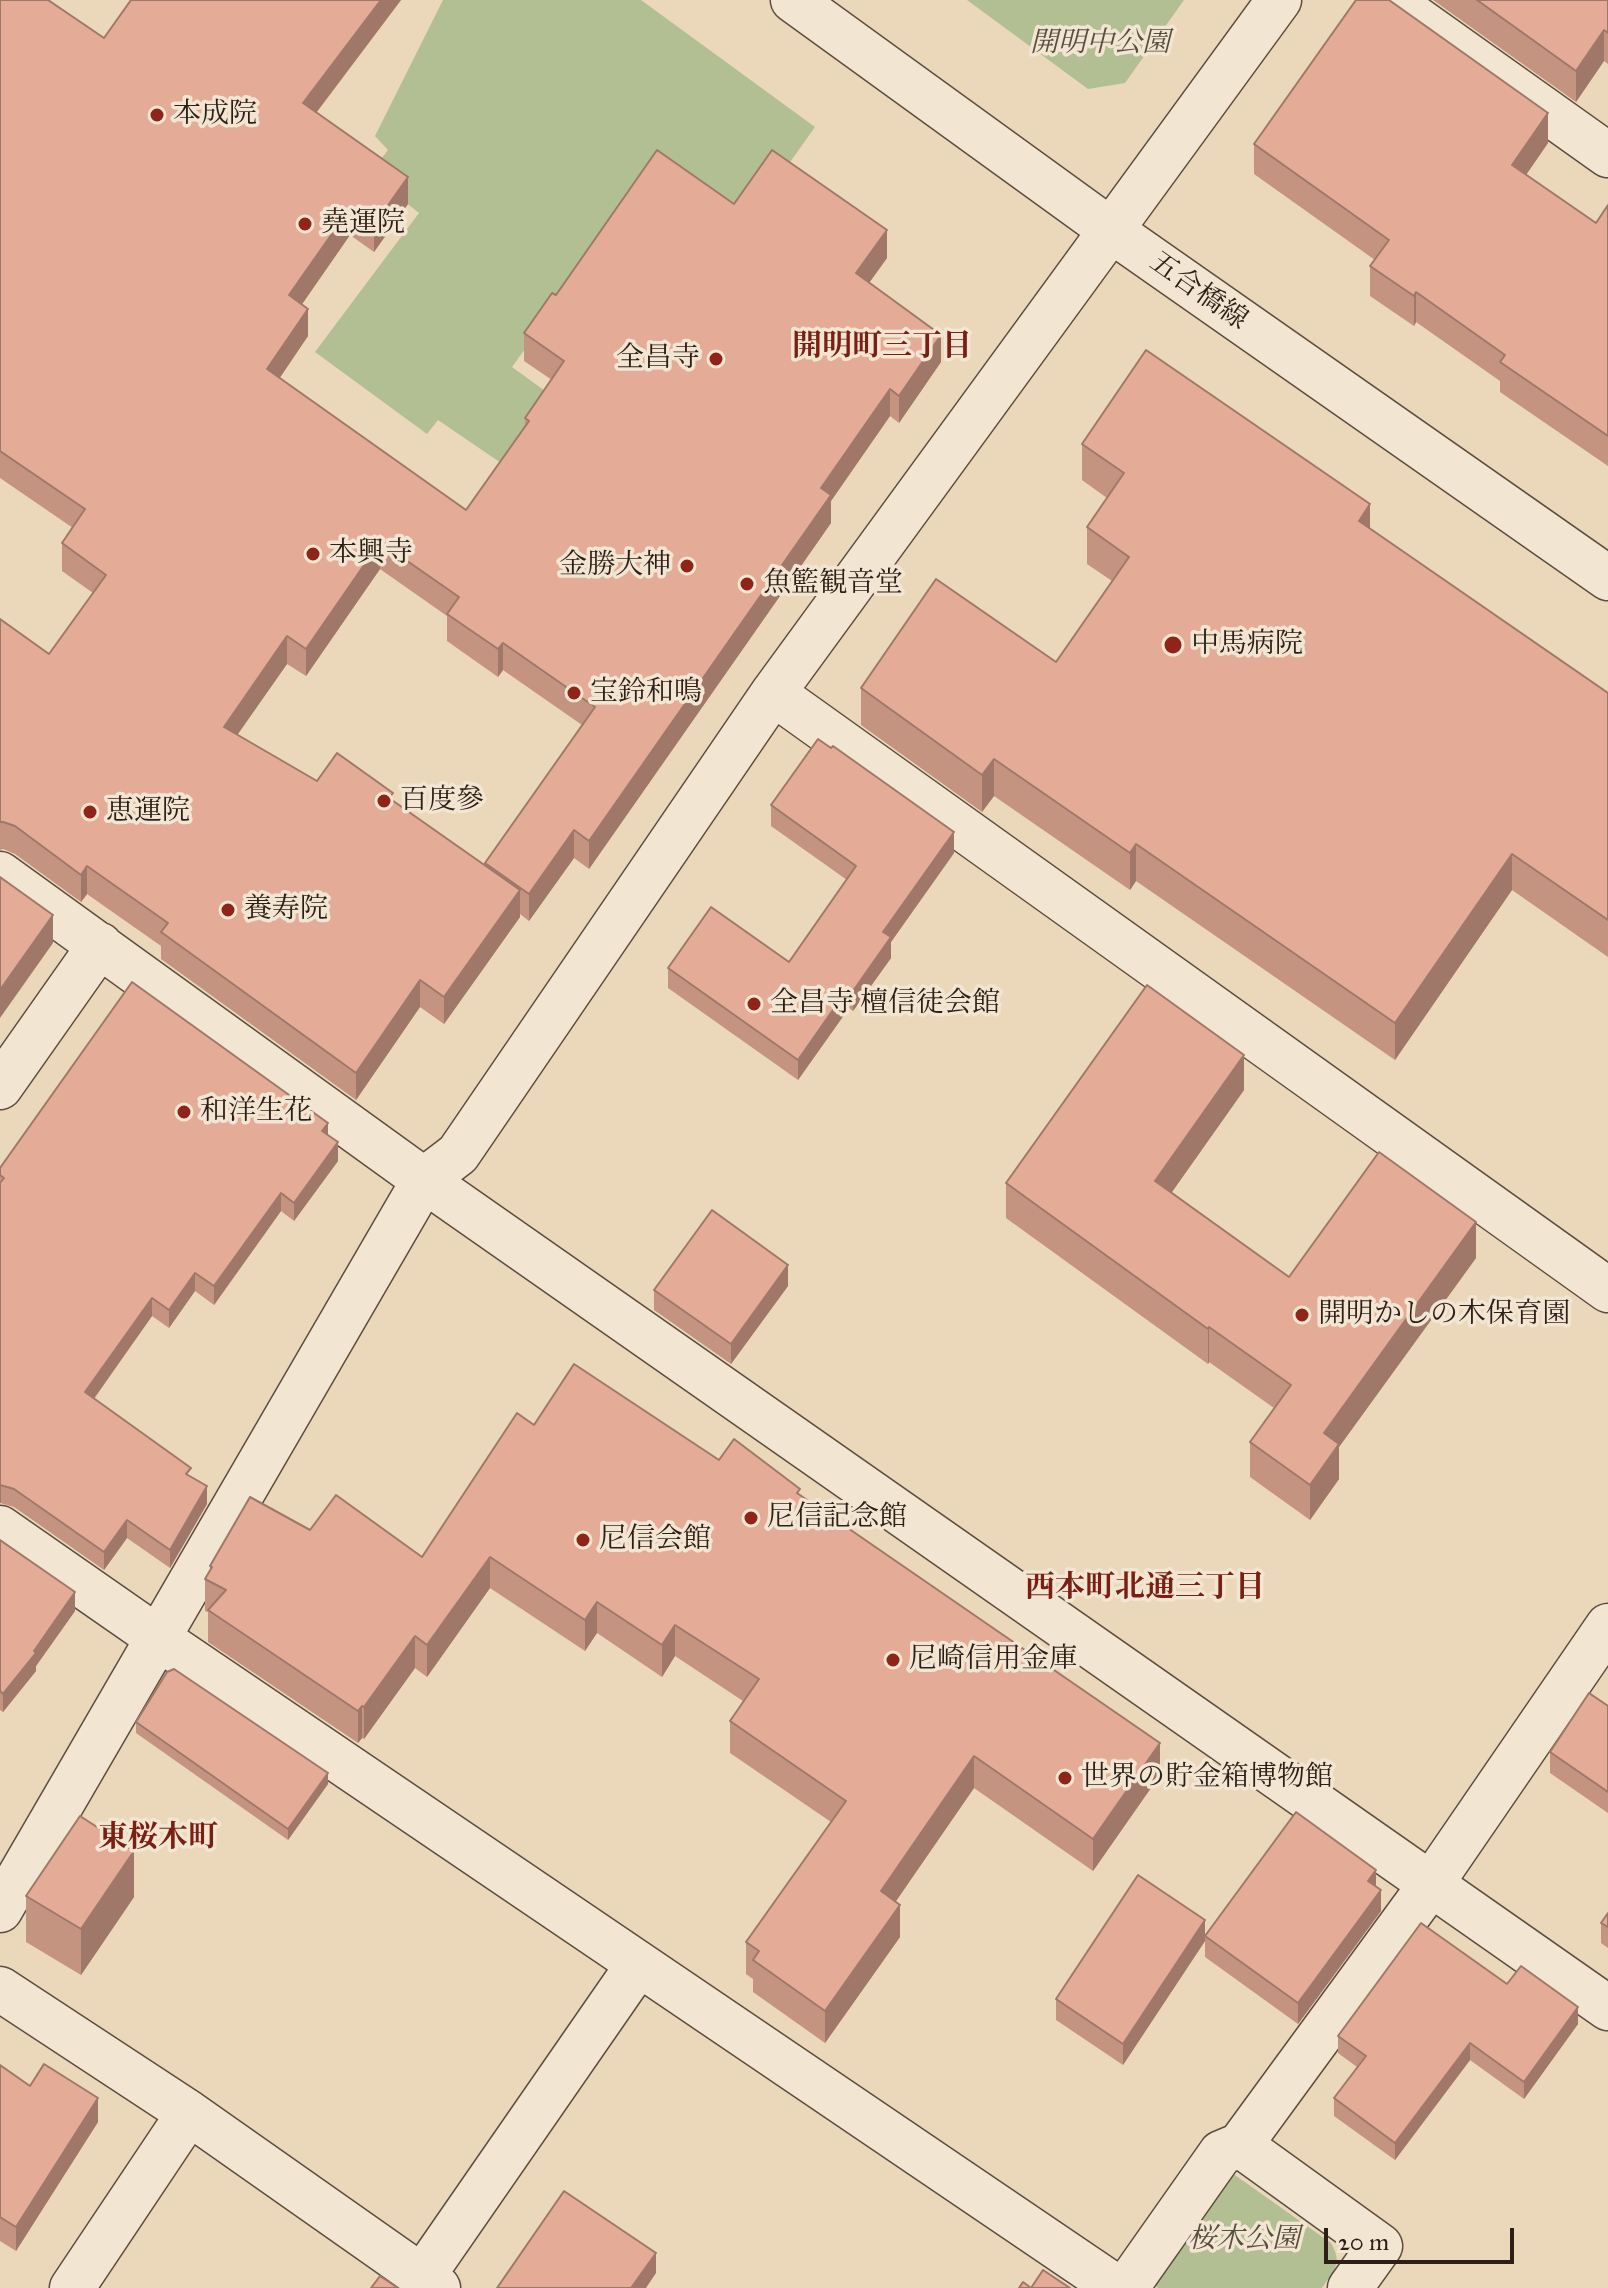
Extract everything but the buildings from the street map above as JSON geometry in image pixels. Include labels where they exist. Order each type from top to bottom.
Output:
[{"type":"street","name":"五合橋線","points":[[793,0],[1112,231],[1608,578]]},
{"type":"street","points":[[0,1910],[424,1180],[458,1154],[773,693],[1279,0]]},
{"type":"street","points":[[1390,0],[1608,155]]},
{"type":"street","points":[[773,693],[1608,1290]]},
{"type":"street","points":[[0,874],[424,1180],[1608,2008]]},
{"type":"street","points":[[0,1087],[100,945]]},
{"type":"street","points":[[0,1528],[638,1965],[1117,2288]]},
{"type":"street","points":[[1126,2288],[1221,2153],[1240,2145],[1431,1884],[1608,1626]]},
{"type":"street","points":[[0,1989],[189,2113],[430,2282],[638,1965]]},
{"type":"street","points":[[81,2285],[189,2113]]},
{"type":"street","points":[[1240,2145],[1380,2246],[1350,2288]]},
{"type":"green space","points":[[443,0],[641,0],[815,127],[778,179],[736,226],[655,168],[512,367],[552,396],[501,463],[438,420],[427,434],[315,352],[419,213],[394,193],[381,159],[388,150],[375,136]]},
{"type":"green space","name":"開明中公園","points":[[967,0],[1184,0],[1125,83],[1088,89]]},
{"type":"green space","name":"桜木公園","points":[[1232,2173],[1331,2243],[1337,2262],[1322,2288],[1155,2286]]},
{"type":"place","name":"本成院","points":[[157,115]]},
{"type":"place","name":"堯運院","points":[[305,224]]},
{"type":"place","name":"全昌寺","points":[[716,359]]},
{"type":"place","name":"本興寺","points":[[313,554]]},
{"type":"place","name":"金勝大神","points":[[687,566]]},
{"type":"place","name":"魚籃観音堂","points":[[747,584]]},
{"type":"place","name":"中馬病院","points":[[1173,645]]},
{"type":"place","name":"宝鈴和鳴","points":[[574,693]]},
{"type":"place","name":"百度參","points":[[384,801]]},
{"type":"place","name":"恵運院","points":[[90,812]]},
{"type":"place","name":"養寿院","points":[[228,910]]},
{"type":"place","name":"全昌寺 檀信徒会館","points":[[754,1004]]},
{"type":"place","name":"和洋生花","points":[[184,1112]]},
{"type":"place","name":"開明かしの木保育園","points":[[1302,1315]]},
{"type":"place","name":"尼信記念館","points":[[751,1518]]},
{"type":"place","name":"尼信会館","points":[[583,1540]]},
{"type":"place","name":"尼崎信用金庫","points":[[893,1660]]},
{"type":"place","name":"世界の貯金箱博物館","points":[[1065,1778]]},
{"type":"district","name":"開明町三丁目","points":[[882,348]]},
{"type":"district","name":"西本町北通三丁目","points":[[1145,1589]]},
{"type":"district","name":"東桜木町","points":[[158,1839]]}]
